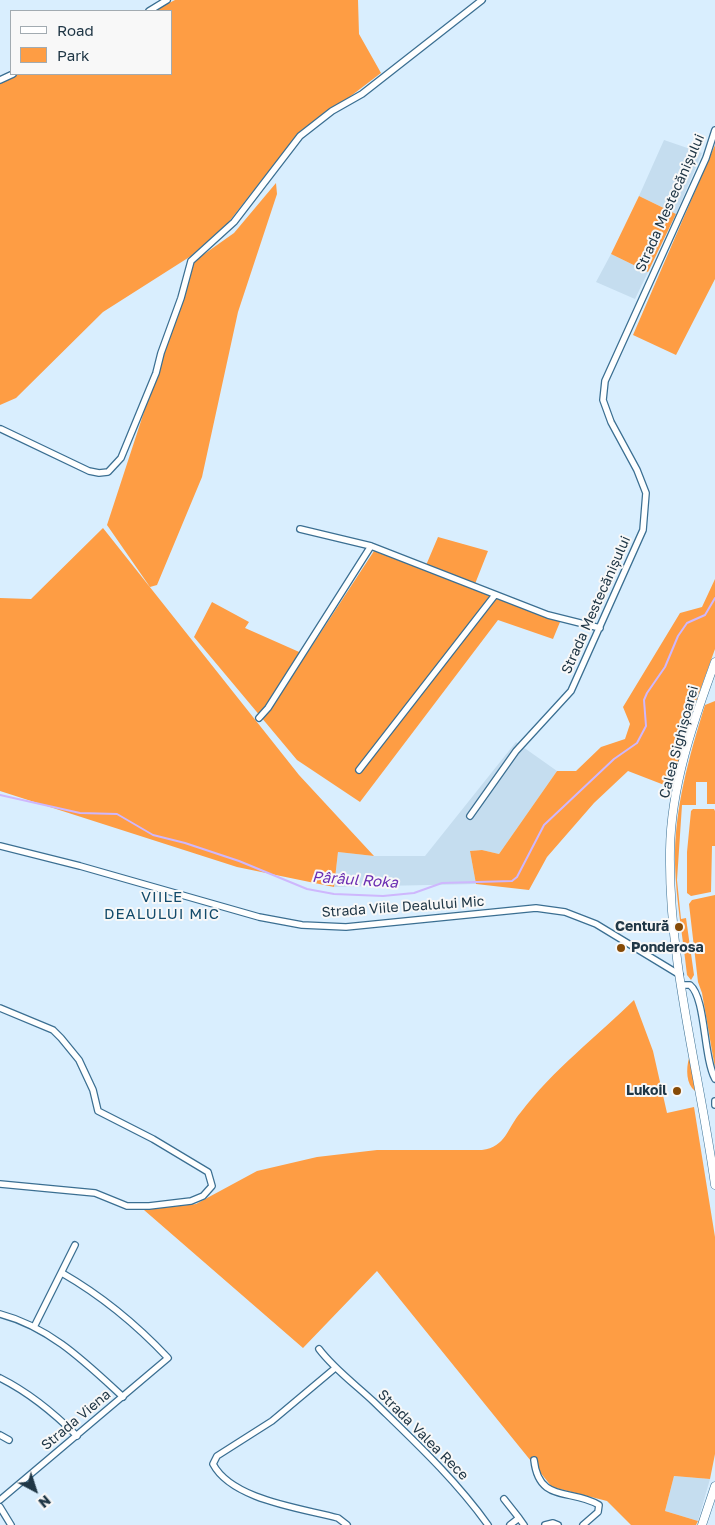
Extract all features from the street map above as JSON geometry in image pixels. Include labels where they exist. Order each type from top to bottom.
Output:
[{"type":"main road","name":"Calea Sighișoarei","points":[[714,1181],[680,975],[671,896],[670,849],[674,806],[694,721],[715,662]]},
{"type":"main road","points":[[702,1525],[715,1486]]},
{"type":"street","points":[[151,10],[167,0]]},
{"type":"street","points":[[1,430],[89,471],[108,472],[115,466],[135,428],[156,373],[160,353],[176,315],[191,261],[234,222],[300,136],[332,111],[362,94],[482,0]]},
{"type":"street","name":"Strada Mestecănișului","points":[[470,816],[516,750],[568,696],[639,541],[646,505],[646,493],[642,480],[611,422],[603,400],[605,381],[694,184],[715,130]]},
{"type":"street","points":[[300,529],[371,546],[564,620],[600,628]]},
{"type":"street","points":[[259,718],[278,692],[371,546]]},
{"type":"street","points":[[359,770],[495,595]]},
{"type":"street","name":"Strada Viile Dealului Mic","points":[[0,846],[80,866],[259,918],[302,925],[346,927],[536,908],[565,912],[596,924],[680,975]]},
{"type":"street","points":[[682,985],[690,985],[698,995],[710,1066],[715,1079]]},
{"type":"street","points":[[0,1008],[53,1030],[79,1060],[93,1090],[98,1111],[153,1139],[208,1172],[212,1179],[212,1186],[204,1196],[191,1201],[149,1206],[127,1206],[95,1193],[0,1184]]},
{"type":"street","points":[[714,1181],[715,1161]]},
{"type":"street","points":[[34,1327],[74,1245]]},
{"type":"street","name":"Strada Viena","points":[[0,1500],[168,1358],[141,1330],[111,1305],[62,1273]]},
{"type":"street","points":[[0,1314],[34,1327],[82,1358],[123,1397]]},
{"type":"street","name":"Strada Valea Rece","points":[[319,1349],[334,1369],[359,1388],[399,1429],[425,1451],[469,1500],[488,1525]]},
{"type":"street","points":[[334,1369],[272,1421],[217,1456],[213,1464],[217,1472],[236,1488],[269,1501],[338,1518],[348,1525]]},
{"type":"street","points":[[0,1378],[22,1389],[52,1411],[77,1436]]},
{"type":"street","points":[[0,1435],[9,1440]]},
{"type":"street","points":[[534,1460],[536,1474],[548,1490],[592,1501],[599,1505],[598,1512],[583,1525]]},
{"type":"street","points":[[504,1499],[524,1525]]},
{"type":"street","points":[[0,1507],[11,1525]]},
{"type":"street","points":[[510,1525],[518,1518]]},
{"type":"street","points":[[545,1525],[553,1522],[558,1525]]},
{"type":"shaded area","points":[[664,140],[702,153],[676,214],[639,196]]},
{"type":"shaded area","points":[[611,254],[648,272],[635,299],[596,282]]},
{"type":"shaded area","points":[[516,742],[557,771],[499,854],[482,850],[470,851],[476,884],[334,887],[338,852],[374,856],[425,856]]},
{"type":"shaded area","points":[[674,1476],[710,1479],[698,1521],[665,1511]]},
{"type":"green space","points":[[175,0],[358,0],[359,34],[381,73],[293,140],[228,223],[191,256],[103,312],[16,398],[0,405],[0,80],[12,75],[172,75],[172,10],[155,10]]},
{"type":"green space","points":[[715,145],[715,279],[676,355],[633,335]]},
{"type":"green space","points":[[276,183],[277,194],[238,312],[202,477],[157,585],[150,587],[107,525],[193,262],[234,233]]},
{"type":"green space","points":[[639,196],[676,214],[648,272],[611,254]]},
{"type":"green space","points":[[103,528],[299,775],[374,856],[338,852],[334,887],[237,867],[0,791],[0,598],[31,599]]},
{"type":"green space","points":[[438,537],[488,551],[473,589],[560,622],[553,639],[498,620],[360,802],[297,760],[194,637],[212,602],[249,622],[245,628],[306,655],[374,551],[424,570]]},
{"type":"green space","points":[[715,579],[715,649],[689,721],[672,788],[628,771],[594,803],[547,857],[529,890],[476,884],[470,851],[482,850],[499,854],[557,771],[576,771],[601,747],[625,739],[630,724],[623,707],[680,613],[702,607]]},
{"type":"green space","points":[[715,701],[715,804],[707,804],[707,782],[696,782],[696,805],[682,805],[677,880],[681,919],[686,918],[694,975],[691,980],[687,975],[677,892],[675,844],[680,803],[693,744],[705,705]]},
{"type":"green space","points":[[693,809],[714,809],[715,846],[712,846],[711,892],[691,896],[687,893],[687,852],[691,811]]},
{"type":"green space","points":[[715,895],[715,1068],[702,993],[698,982],[689,904],[692,900]]},
{"type":"green space","points":[[634,1000],[653,1051],[667,1113],[694,1107],[715,1237],[715,1454],[710,1479],[674,1476],[665,1511],[698,1521],[696,1525],[631,1525],[607,1501],[552,1487],[377,1271],[303,1348],[144,1210],[196,1204],[257,1171],[317,1157],[377,1150],[482,1150],[490,1148],[501,1141],[516,1118],[547,1082]]},
{"type":"green space","points":[[690,1058],[695,1091],[687,1076]]},
{"type":"waterway","name":"Pârâul Roka","points":[[0,795],[80,813],[117,814],[153,835],[185,843],[239,861],[307,889],[334,894],[383,896],[414,893],[442,883],[512,881],[517,877],[544,825],[614,759],[637,743],[646,726],[644,700],[647,693],[665,667],[678,636],[687,623],[705,615],[715,598]]},
{"type":"place","name":"Centură","points":[[679,927]]},
{"type":"place","name":"Ponderosa","points":[[621,948]]},
{"type":"place","name":"Lukoil","points":[[677,1091]]},
{"type":"district","name":"VIILE DEALULUI MIC","points":[[162,906]]}]
